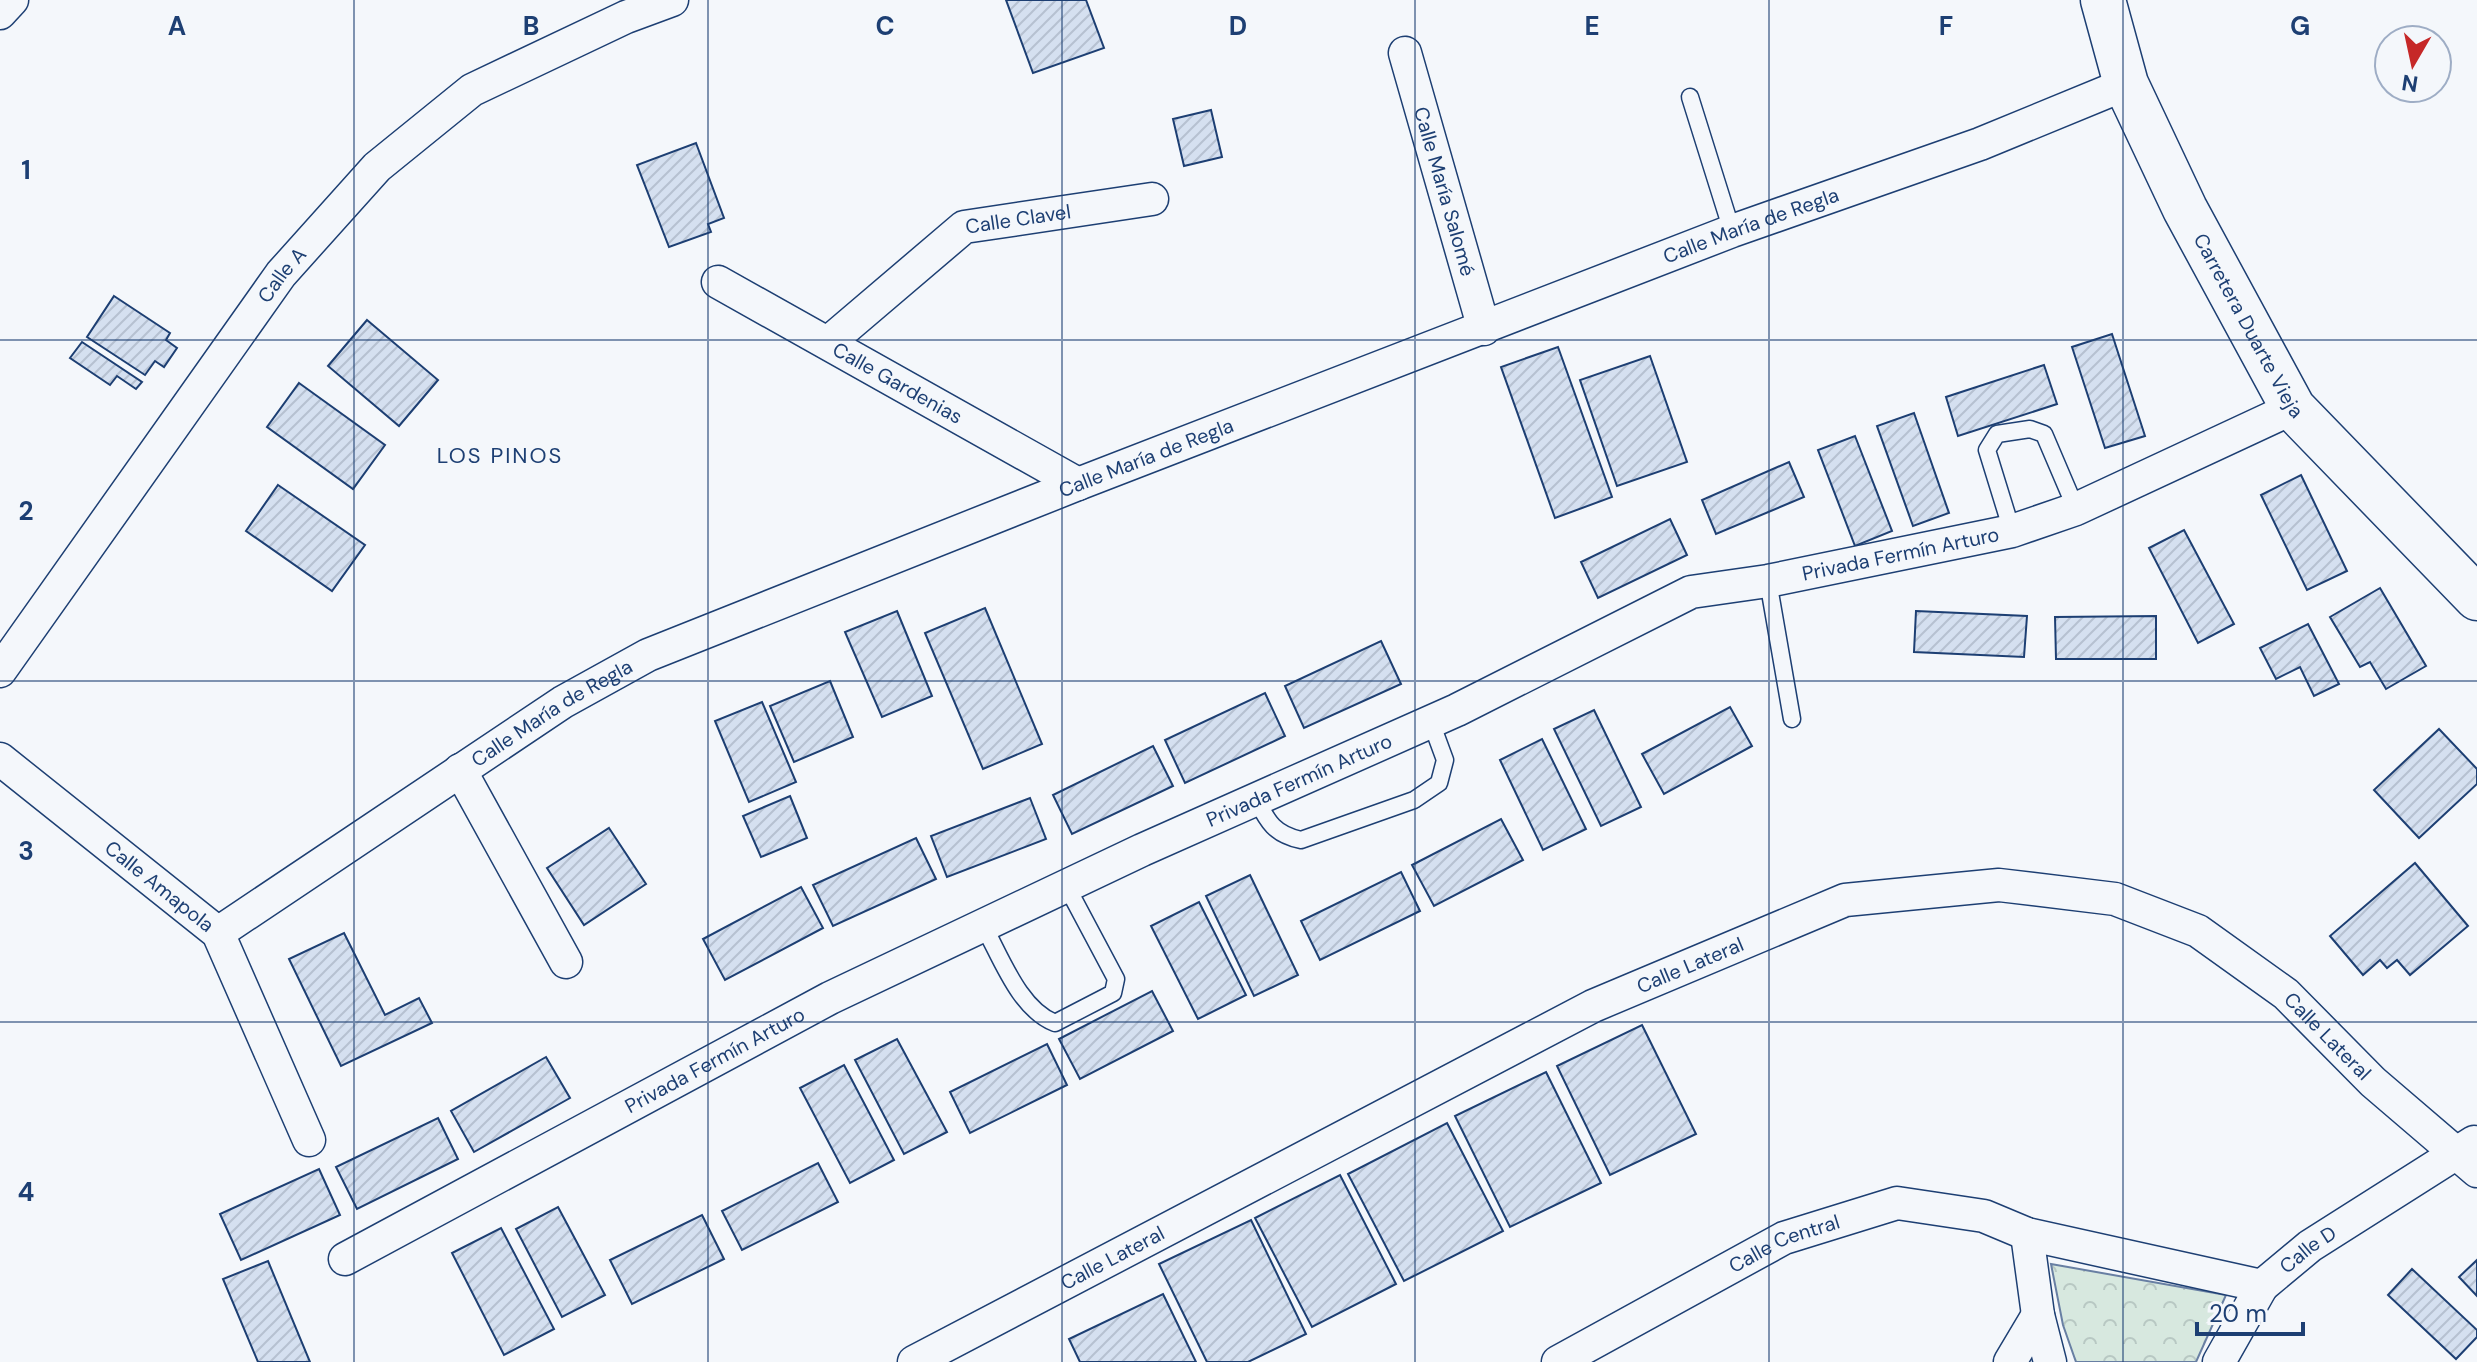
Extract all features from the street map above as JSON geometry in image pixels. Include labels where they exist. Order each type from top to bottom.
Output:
[{"type":"main road","name":"Carretera Duarte Vieja","points":[[2103,0],[2126,84],[2185,209],[2293,408],[2477,598]]},
{"type":"street","points":[[0,13],[12,0]]},
{"type":"street","name":"Calle A","points":[[0,671],[281,274],[377,167],[472,90],[626,17],[672,0]]},
{"type":"street","name":"Calle María Salomé","points":[[1405,53],[1484,329]]},
{"type":"street","name":"Calle María de Regla","points":[[218,933],[563,702],[648,655],[1078,484],[1732,231],[1980,144],[2126,84]]},
{"type":"street","name":"Calle Clavel","points":[[829,342],[964,227],[1152,199]]},
{"type":"street","name":"Calle Gardenias","points":[[718,282],[1078,484]]},
{"type":"street","name":"Privada Fermín Arturo","points":[[345,1259],[830,998],[1066,885],[1431,722],[1691,592],[1768,581],[2012,531],[2076,509],[2293,408]]},
{"type":"street","name":"Calle Amapola","points":[[0,759],[218,933],[309,1140]]},
{"type":"street","points":[[460,770],[566,962]]},
{"type":"street","name":"Calle Lateral","points":[[914,1362],[1593,1006],[1845,900],[1999,885],[2115,899],[2198,931],[2286,994],[2373,1082],[2472,1155]]},
{"type":"street","name":"Calle D","points":[[2027,1234],[2262,1286],[2310,1246],[2472,1155]]},
{"type":"street","name":"Calle Central","points":[[1558,1362],[1784,1238],[1897,1203],[1984,1216],[2027,1234]]},
{"type":"street","points":[[2027,1234],[2038,1315],[2050,1362]]},
{"type":"street","points":[[2219,1362],[2262,1286]]},
{"type":"street","points":[[2010,1362],[2038,1315]]},
{"type":"lane","points":[[1690,97],[1732,231]]},
{"type":"lane","points":[[2012,531],[1987,450],[1997,434],[2030,429],[2044,434],[2076,509]]},
{"type":"lane","points":[[1768,581],[1792,719]]},
{"type":"lane","points":[[1256,799],[1269,826],[1285,836],[1301,840],[1414,800],[1439,783],[1445,760],[1431,722]]},
{"type":"lane","points":[[983,925],[1022,995],[1042,1018],[1055,1023],[1084,1010],[1113,993],[1116,979],[1066,885]]},
{"type":"green space","points":[[2051,1264],[2226,1295],[2196,1362],[2076,1362],[2063,1325]]},
{"type":"building","points":[[1006,0],[1086,0],[1104,48],[1033,73]]},
{"type":"building","points":[[1211,110],[1222,157],[1184,166],[1173,119]]},
{"type":"building","points":[[696,143],[724,218],[708,224],[711,232],[669,247],[637,165]]},
{"type":"building","points":[[114,296],[170,333],[166,340],[177,348],[164,367],[155,361],[145,375],[87,337]]},
{"type":"building","points":[[367,320],[438,380],[399,426],[328,366]]},
{"type":"building","points":[[2112,334],[2145,436],[2105,448],[2072,347]]},
{"type":"building","points":[[82,342],[142,382],[136,389],[117,376],[110,385],[70,358]]},
{"type":"building","points":[[1558,347],[1612,497],[1555,518],[1501,367]]},
{"type":"building","points":[[1650,356],[1687,462],[1617,486],[1580,380]]},
{"type":"building","points":[[2044,365],[2057,404],[1958,436],[1946,397]]},
{"type":"building","points":[[299,383],[385,445],[353,489],[267,427]]},
{"type":"building","points":[[1914,413],[1949,513],[1913,526],[1877,426]]},
{"type":"building","points":[[1855,436],[1892,531],[1855,546],[1818,450]]},
{"type":"building","points":[[1789,462],[1804,497],[1716,534],[1702,500]]},
{"type":"building","points":[[2301,475],[2347,571],[2307,590],[2261,495]]},
{"type":"building","points":[[278,485],[365,545],[332,591],[246,531]]},
{"type":"building","points":[[1670,519],[1687,555],[1598,598],[1581,562]]},
{"type":"building","points":[[2184,530],[2234,624],[2198,643],[2149,548]]},
{"type":"building","points":[[2380,588],[2426,666],[2386,689],[2370,662],[2360,667],[2330,617]]},
{"type":"building","points":[[985,608],[1042,744],[983,769],[925,633]]},
{"type":"building","points":[[897,611],[932,696],[882,717],[845,632]]},
{"type":"building","points":[[1916,611],[2027,616],[2024,657],[1914,652]]},
{"type":"building","points":[[2156,616],[2156,659],[2056,659],[2055,617]]},
{"type":"building","points":[[2308,624],[2339,684],[2314,696],[2300,667],[2276,679],[2260,648]]},
{"type":"building","points":[[1381,641],[1401,684],[1304,728],[1285,686]]},
{"type":"building","points":[[830,681],[853,737],[794,762],[770,706]]},
{"type":"building","points":[[1265,693],[1285,736],[1185,783],[1165,740]]},
{"type":"building","points":[[762,702],[796,782],[749,802],[715,721]]},
{"type":"building","points":[[1730,707],[1752,746],[1664,794],[1642,754]]},
{"type":"building","points":[[1594,710],[1641,807],[1601,826],[1554,729]]},
{"type":"building","points":[[2439,729],[2477,769],[2477,784],[2419,838],[2374,790]]},
{"type":"building","points":[[1542,739],[1586,829],[1543,850],[1500,760]]},
{"type":"building","points":[[1153,746],[1173,786],[1072,834],[1053,795]]},
{"type":"building","points":[[790,796],[807,838],[761,857],[743,816]]},
{"type":"building","points":[[1030,798],[1046,839],[947,877],[931,836]]},
{"type":"building","points":[[1501,819],[1523,860],[1434,906],[1412,865]]},
{"type":"building","points":[[609,828],[646,884],[584,925],[547,868]]},
{"type":"building","points":[[916,838],[936,879],[833,926],[813,885]]},
{"type":"building","points":[[2415,863],[2468,926],[2410,975],[2397,960],[2387,968],[2380,960],[2363,975],[2330,936]]},
{"type":"building","points":[[1401,872],[1420,911],[1320,960],[1301,921]]},
{"type":"building","points":[[1250,875],[1298,975],[1254,996],[1206,896]]},
{"type":"building","points":[[801,887],[823,928],[725,980],[703,939]]},
{"type":"building","points":[[1199,902],[1246,995],[1198,1019],[1151,926]]},
{"type":"building","points":[[344,933],[385,1015],[419,998],[432,1023],[341,1066],[289,959]]},
{"type":"building","points":[[1152,991],[1173,1031],[1080,1079],[1059,1039]]},
{"type":"building","points":[[1642,1025],[1696,1134],[1610,1175],[1557,1066]]},
{"type":"building","points":[[897,1039],[947,1132],[904,1154],[855,1060]]},
{"type":"building","points":[[1047,1044],[1067,1085],[970,1133],[950,1092]]},
{"type":"building","points":[[546,1057],[570,1098],[474,1152],[451,1111]]},
{"type":"building","points":[[844,1065],[894,1160],[850,1183],[800,1088]]},
{"type":"building","points":[[1546,1072],[1601,1183],[1510,1227],[1455,1116]]},
{"type":"building","points":[[438,1118],[458,1159],[357,1209],[336,1167]]},
{"type":"building","points":[[1447,1123],[1503,1231],[1404,1281],[1348,1174]]},
{"type":"building","points":[[818,1163],[838,1202],[742,1250],[722,1211]]},
{"type":"building","points":[[319,1169],[340,1215],[241,1260],[220,1214]]},
{"type":"building","points":[[1340,1175],[1396,1284],[1312,1327],[1255,1218]]},
{"type":"building","points":[[558,1207],[605,1295],[562,1317],[516,1229]]},
{"type":"building","points":[[702,1215],[724,1259],[632,1304],[610,1260]]},
{"type":"building","points":[[1251,1220],[1306,1334],[1248,1362],[1207,1362],[1159,1264]]},
{"type":"building","points":[[501,1228],[554,1329],[504,1355],[452,1253]]},
{"type":"building","points":[[2477,1260],[2477,1296],[2459,1277]]},
{"type":"building","points":[[268,1261],[310,1362],[258,1362],[223,1279]]},
{"type":"building","points":[[2412,1269],[2477,1330],[2477,1337],[2456,1359],[2388,1295]]},
{"type":"building","points":[[1163,1294],[1196,1362],[1080,1362],[1069,1339]]},
{"type":"district","name":"LOS PINOS","points":[[500,455]]}]
